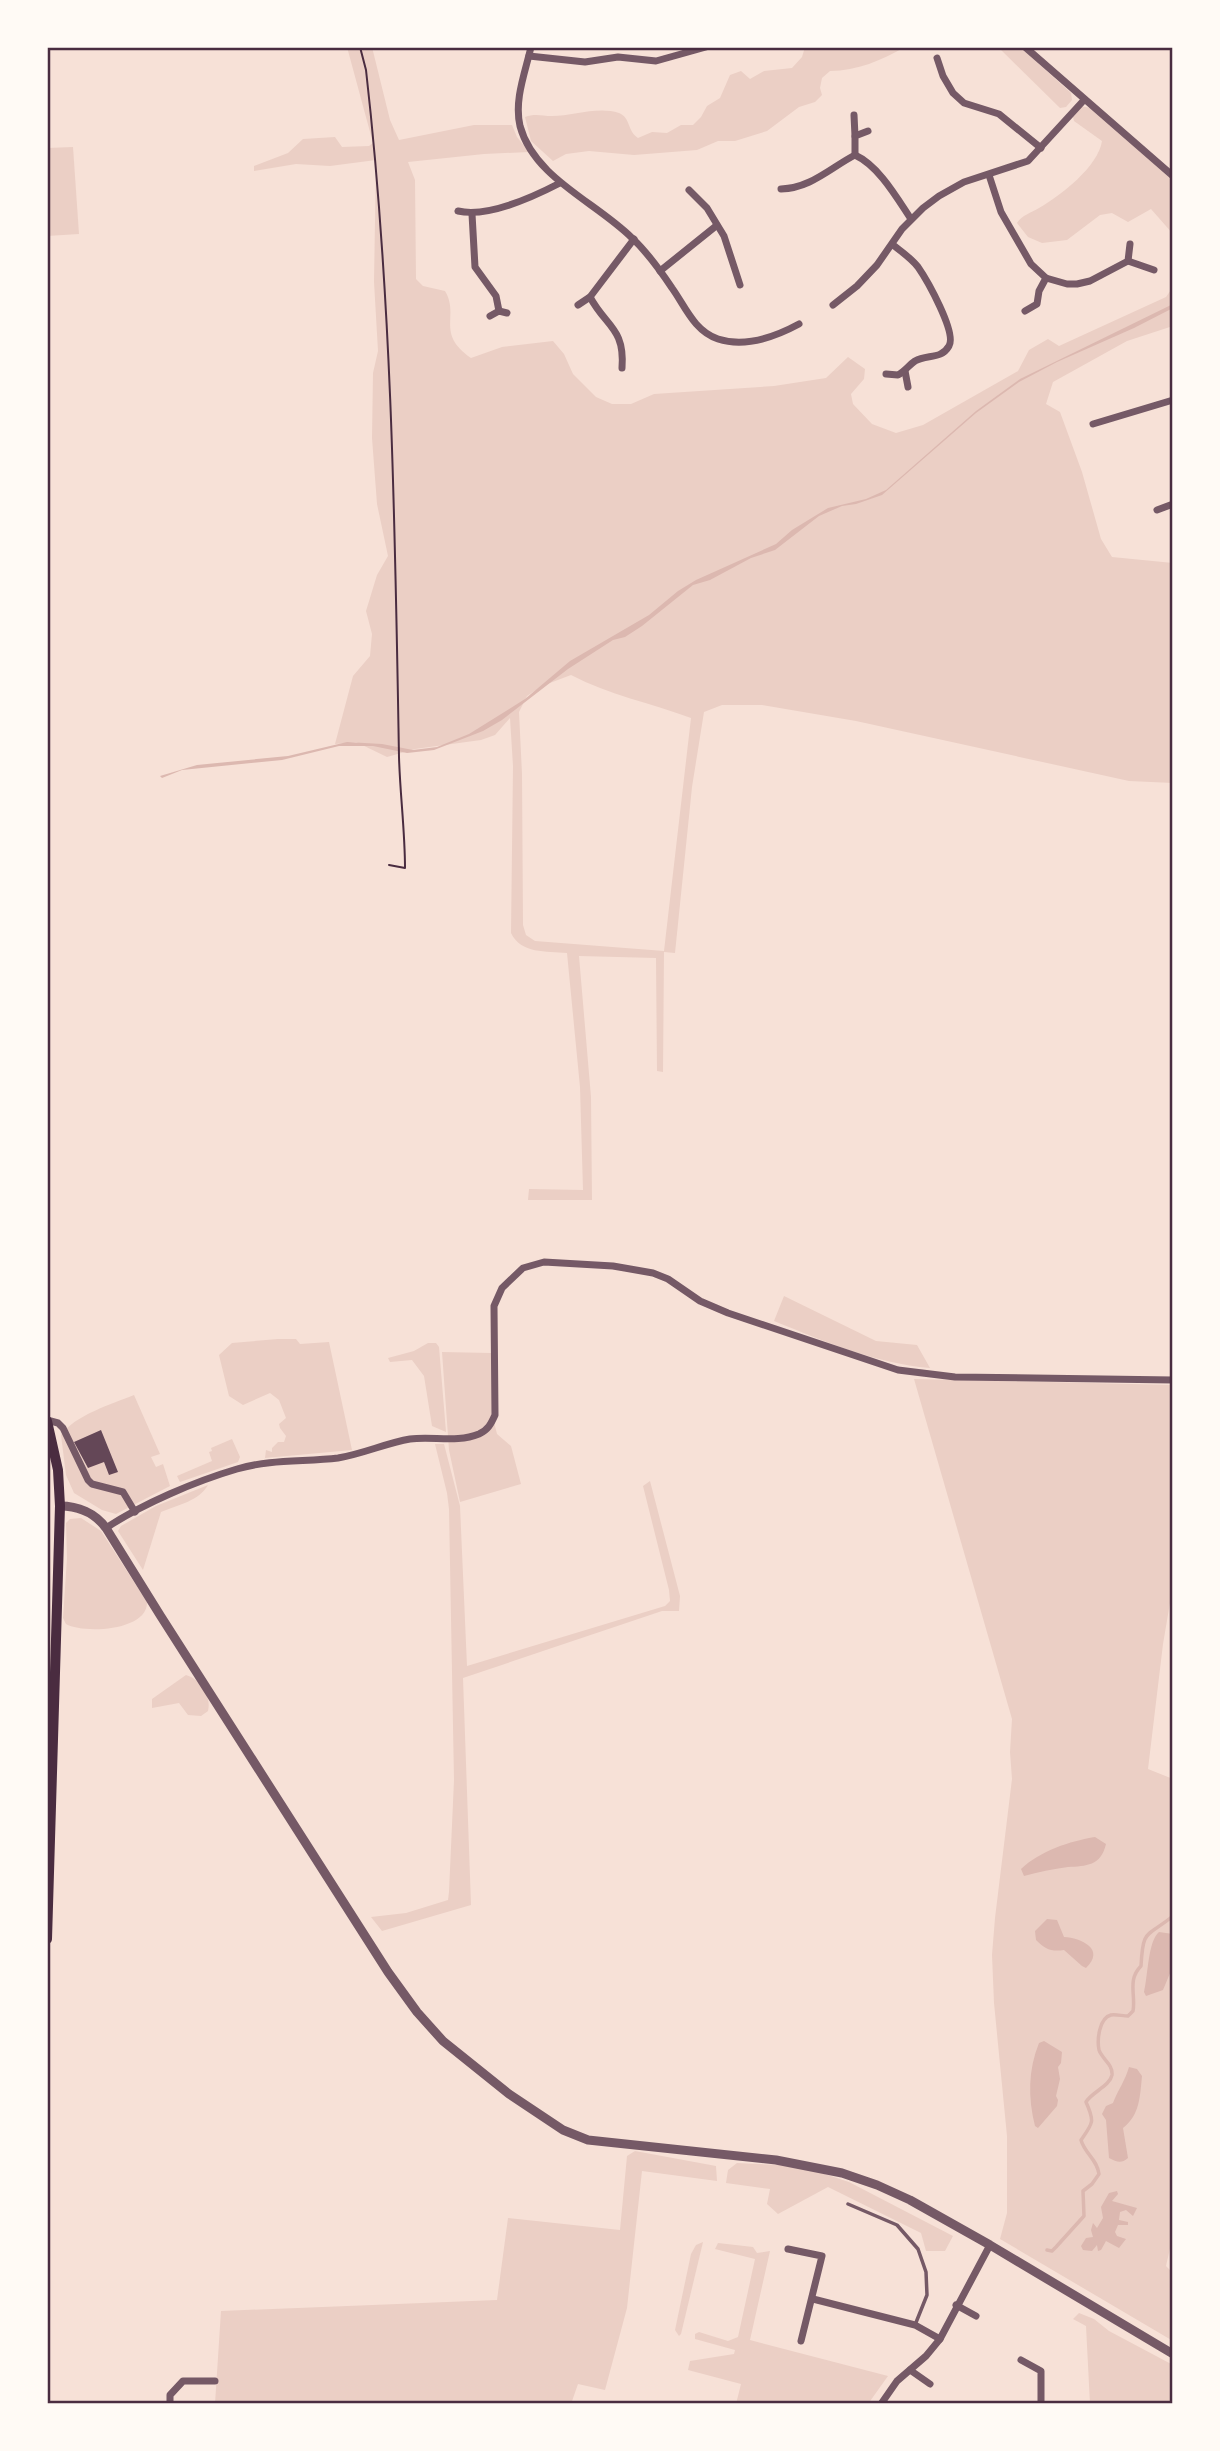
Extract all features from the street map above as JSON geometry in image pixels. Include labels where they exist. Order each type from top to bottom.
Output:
[{"type":"main road","points":[[47,1421],[58,1470],[60,1506],[47,1939]]},
{"type":"street","points":[[531,47],[520,88],[518,109],[520,126],[542,166],[560,183],[606,214],[634,239],[697,325],[716,338],[739,343],[761,341],[799,324]]},
{"type":"street","points":[[529,57],[585,62],[618,57],[656,61],[706,47]]},
{"type":"street","points":[[1025,47],[1173,176]]},
{"type":"street","points":[[937,58],[953,93],[964,103],[999,114],[1041,148]]},
{"type":"street","points":[[833,305],[857,286],[893,245],[911,219],[951,189],[1028,161],[1084,100]]},
{"type":"street","points":[[854,115],[855,155]]},
{"type":"street","points":[[855,136],[868,131]]},
{"type":"street","points":[[781,189],[811,183],[855,155]]},
{"type":"street","points":[[855,155],[877,172],[911,219]]},
{"type":"street","points":[[989,175],[1001,212],[1031,264],[1046,278],[1077,284],[1090,281],[1128,261],[1154,270]]},
{"type":"street","points":[[458,211],[472,214],[535,195],[560,183]]},
{"type":"street","points":[[689,190],[707,208],[727,243],[740,285]]},
{"type":"street","points":[[472,214],[475,267],[496,296],[503,312],[490,316]]},
{"type":"street","points":[[660,271],[716,226]]},
{"type":"street","points":[[578,305],[590,297],[634,239]]},
{"type":"street","points":[[1128,261],[1130,244]]},
{"type":"street","points":[[886,374],[898,375],[917,360],[941,355],[948,348],[952,334],[923,274],[916,264],[893,245]]},
{"type":"street","points":[[1025,311],[1037,304],[1039,291],[1046,278]]},
{"type":"street","points":[[590,297],[620,339],[622,368]]},
{"type":"street","points":[[905,371],[908,387]]},
{"type":"street","points":[[1093,424],[1173,400]]},
{"type":"street","points":[[1157,510],[1173,504]]},
{"type":"street","points":[[106,1528],[180,1490],[238,1468],[339,1458],[409,1439],[454,1439],[481,1433],[490,1427],[495,1415],[494,1306],[498,1295],[508,1280],[523,1268],[544,1262],[613,1266],[653,1273],[668,1279],[700,1301],[728,1313],[855,1357],[918,1374],[966,1378],[1173,1380]]},
{"type":"street","points":[[47,1421],[58,1423],[63,1428],[88,1480],[92,1484],[123,1492],[135,1512]]},
{"type":"street","points":[[60,1506],[71,1506],[101,1521],[387,1972],[417,2012],[460,2056],[550,2123],[588,2140],[776,2160],[842,2173],[877,2185],[910,2200],[990,2245],[1173,2354]]},
{"type":"street","points":[[881,2404],[897,2381],[926,2356],[940,2339],[990,2245]]},
{"type":"street","points":[[788,2249],[822,2256],[801,2342]]},
{"type":"street","points":[[813,2299],[915,2325],[940,2339]]},
{"type":"street","points":[[956,2305],[976,2316]]},
{"type":"street","points":[[1021,2360],[1041,2371],[1041,2404]]},
{"type":"street","points":[[910,2370],[930,2384]]},
{"type":"street","points":[[170,2404],[170,2395],[183,2381],[215,2381]]},
{"type":"lane","points":[[848,2204],[897,2225],[918,2249],[926,2272],[927,2295],[915,2325]]},
{"type":"path","points":[[360,47],[368,83],[383,246],[396,564],[399,758],[405,868],[389,865]]},
{"type":"shaded area","points":[[347,47],[372,47],[390,120],[399,140],[474,125],[512,125],[517,137],[529,152],[408,162],[415,180],[416,279],[423,286],[445,291],[449,300],[454,340],[471,358],[502,347],[553,341],[564,354],[573,374],[596,397],[612,404],[631,404],[654,394],[774,386],[826,378],[848,357],[865,369],[864,379],[851,394],[853,404],[872,424],[896,433],[923,425],[1018,371],[1029,350],[1048,339],[1059,346],[1166,297],[1173,287],[1173,326],[1127,341],[1053,382],[1046,404],[1060,412],[1082,472],[1101,539],[1112,557],[1173,563],[1173,783],[1129,781],[856,721],[762,705],[722,705],[704,712],[692,787],[675,953],[664,952],[663,1072],[657,1071],[656,958],[579,956],[591,1097],[592,1200],[528,1200],[529,1189],[583,1190],[580,1087],[567,953],[528,948],[515,940],[511,933],[513,766],[510,718],[495,735],[481,740],[415,749],[387,757],[356,742],[335,744],[353,676],[370,656],[372,634],[366,611],[377,575],[388,556],[377,504],[372,438],[373,373],[378,351],[374,282],[376,160],[330,166],[296,164],[254,171],[254,166],[288,153],[303,139],[335,137],[342,147],[369,146],[373,143]],"holes":[[[571,675],[691,718],[664,951],[535,941],[526,935],[523,925],[519,712],[527,696],[542,686]]]},
{"type":"shaded area","points":[[805,47],[905,47],[869,64],[830,71],[822,78],[822,95],[815,102],[799,107],[767,131],[735,141],[718,141],[697,150],[634,155],[589,151],[566,154],[553,161],[531,141],[525,117],[532,115],[560,116],[611,111],[623,115],[638,138],[652,132],[667,133],[681,125],[693,125],[707,106],[720,98],[730,75],[741,71],[750,79],[764,71],[792,68],[802,57]]},
{"type":"shaded area","points":[[998,47],[1020,47],[1071,93],[1072,100],[1066,107],[1060,108]]},
{"type":"shaded area","points":[[1080,106],[1091,108],[1173,181],[1173,234],[1151,209],[1128,222],[1112,213],[1100,215],[1067,240],[1042,243],[1028,237],[1017,223],[1068,188],[1094,161],[1102,141],[1074,121],[1072,113]]},
{"type":"shaded area","points":[[73,147],[79,234],[47,236],[47,148]]},
{"type":"shaded area","points":[[1173,304],[1173,308],[1134,328],[1019,382],[976,413],[882,495],[842,506],[819,516],[775,550],[693,585],[642,626],[625,637],[613,640],[568,669],[502,720],[483,731],[434,750],[407,753],[373,746],[339,746],[282,760],[182,770],[162,778],[160,776],[197,765],[288,756],[347,742],[382,744],[413,750],[437,747],[469,734],[525,699],[570,661],[649,615],[696,580],[776,544],[792,530],[828,508],[866,499],[886,490],[976,411],[1020,379]]},
{"type":"shaded area","points":[[784,1296],[876,1341],[917,1345],[930,1368],[889,1362],[831,1344],[774,1321]]},
{"type":"shaded area","points":[[296,1339],[300,1344],[329,1342],[352,1450],[265,1458],[266,1450],[272,1452],[272,1448],[278,1442],[284,1442],[286,1436],[279,1424],[286,1418],[279,1400],[270,1393],[243,1405],[229,1396],[219,1355],[232,1343]]},
{"type":"shaded area","points":[[428,1343],[436,1343],[439,1347],[446,1432],[432,1426],[424,1376],[412,1360],[390,1362],[388,1358],[414,1351]]},
{"type":"shaded area","points":[[442,1352],[491,1353],[494,1376],[493,1418],[497,1434],[511,1446],[521,1484],[460,1502],[449,1450]]},
{"type":"shaded area","points":[[914,1379],[1173,1385],[1173,1585],[1148,1769],[1173,1779],[1173,2235],[1166,2266],[1173,2273],[1173,2341],[1000,2239],[1007,2213],[1007,2136],[992,1955],[1012,1779],[1012,1719]]},
{"type":"shaded area","points":[[134,1395],[160,1454],[151,1457],[156,1467],[163,1464],[170,1486],[116,1514],[102,1510],[74,1493],[66,1475],[61,1435],[84,1416]]},
{"type":"shaded area","points":[[232,1439],[240,1457],[238,1462],[180,1482],[177,1476],[212,1461],[209,1452],[212,1451],[211,1448]]},
{"type":"shaded area","points":[[435,1444],[444,1444],[460,1506],[467,1666],[665,1606],[670,1601],[643,1486],[650,1481],[680,1596],[679,1611],[662,1611],[463,1678],[471,1905],[382,1931],[371,1917],[406,1913],[448,1900],[449,1892],[454,1780],[449,1509]]},
{"type":"shaded area","points":[[208,1485],[194,1499],[161,1512],[143,1570],[118,1531],[121,1526],[156,1506]]},
{"type":"shaded area","points":[[81,1518],[101,1531],[147,1602],[145,1612],[137,1619],[113,1628],[99,1629],[66,1624],[63,1618],[67,1558],[66,1523],[70,1519]]},
{"type":"shaded area","points":[[186,1675],[196,1680],[204,1689],[208,1711],[201,1716],[188,1715],[179,1703],[152,1708],[152,1699]]},
{"type":"shaded area","points":[[1095,1837],[1106,1844],[1097,1861],[1024,1876],[1021,1869],[1046,1852]]},
{"type":"shaded area","points":[[1047,1919],[1057,1920],[1064,1937],[1089,1946],[1093,1955],[1086,1968],[1064,1950],[1048,1949],[1036,1940],[1035,1931]]},
{"type":"shaded area","points":[[1159,1932],[1173,1934],[1173,1966],[1163,1990],[1146,1996],[1144,1992],[1150,1950]]},
{"type":"shaded area","points":[[1044,2041],[1062,2052],[1058,2067],[1060,2079],[1057,2106],[1038,2128],[1033,2116],[1030,2084],[1035,2053],[1039,2043]]},
{"type":"shaded area","points":[[1129,2067],[1137,2069],[1142,2076],[1141,2091],[1136,2111],[1123,2128],[1128,2158],[1119,2162],[1109,2158],[1106,2120],[1102,2114],[1106,2106],[1113,2103]]},
{"type":"shaded area","points":[[635,2151],[716,2166],[717,2181],[642,2171],[627,2308],[605,2390],[578,2384],[571,2404],[215,2404],[221,2311],[497,2300],[508,2218],[620,2230],[627,2156]]},
{"type":"shaded area","points":[[737,2163],[800,2166],[849,2182],[953,2236],[945,2251],[926,2251],[921,2233],[828,2187],[778,2214],[767,2204],[770,2189],[726,2183],[728,2170]]},
{"type":"shaded area","points":[[1117,2191],[1118,2194],[1112,2201],[1137,2208],[1133,2216],[1126,2210],[1120,2212],[1119,2220],[1128,2222],[1128,2225],[1118,2225],[1115,2232],[1117,2236],[1126,2239],[1119,2248],[1106,2241],[1101,2250],[1098,2251],[1097,2245],[1092,2251],[1083,2250],[1081,2246],[1086,2238],[1093,2237],[1093,2223],[1097,2228],[1103,2218],[1101,2207],[1109,2193]]},
{"type":"shaded area","points":[[703,2242],[679,2336],[675,2330],[691,2254],[696,2245]]},
{"type":"shaded area","points":[[718,2243],[753,2247],[757,2253],[770,2251],[750,2340],[888,2376],[868,2404],[736,2404],[741,2384],[688,2370],[690,2361],[734,2354],[735,2350],[695,2339],[695,2334],[699,2332],[728,2341],[738,2337],[755,2259],[715,2249]]},
{"type":"shaded area","points":[[1079,2313],[1173,2365],[1173,2404],[1090,2404],[1086,2326],[1073,2319]]},
{"type":"building","points":[[101,1430],[118,1472],[109,1475],[104,1462],[88,1468],[74,1442]]},
{"type":"waterway","points":[[1047,2250],[1052,2251],[1084,2216],[1083,2191],[1099,2174],[1081,2140],[1091,2122],[1086,2102],[1112,2075],[1111,2068],[1099,2050],[1101,2025],[1111,2015],[1128,2016],[1133,2011],[1133,1982],[1141,1966],[1145,1939],[1173,1916]]}]
